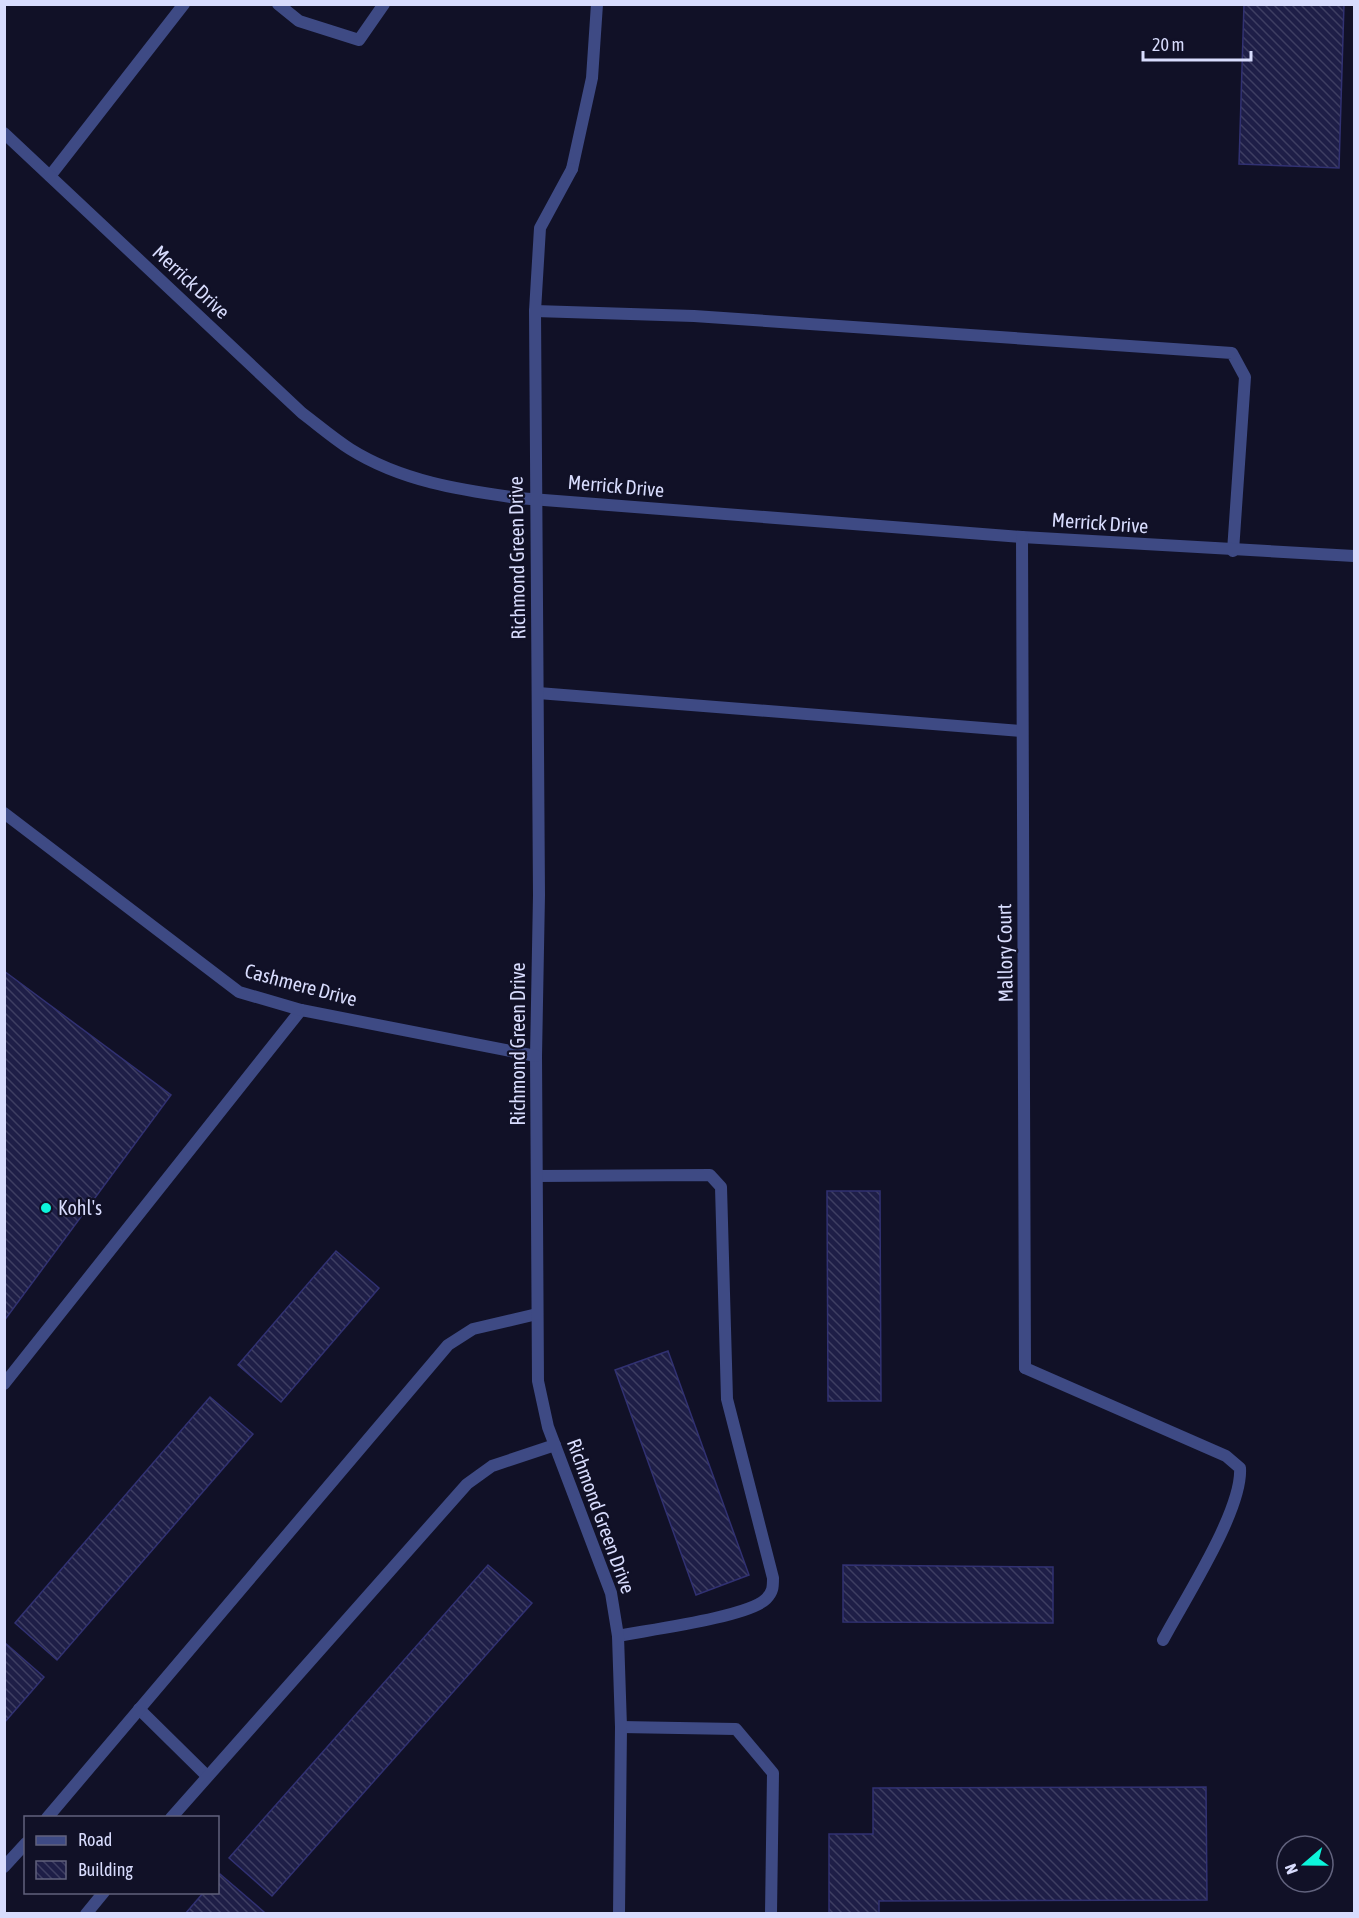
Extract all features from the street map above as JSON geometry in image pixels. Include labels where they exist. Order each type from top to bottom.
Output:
[{"type":"street","points":[[50,176],[184,4]]},
{"type":"street","points":[[278,4],[299,21],[359,40],[384,4]]},
{"type":"street","name":"Richmond Green Drive","points":[[597,4],[592,78],[572,169],[540,228],[535,310],[539,895],[536,1056],[537,1314],[538,1381],[555,1445],[611,1593],[618,1636],[621,1727],[619,1914]]},
{"type":"street","name":"Merrick Drive","points":[[4,133],[302,413],[351,449],[414,478],[460,490],[578,503],[1022,537],[1233,551],[1354,556]]},
{"type":"street","points":[[535,310],[694,316],[1232,353],[1245,377],[1233,551]]},
{"type":"street","name":"Mallory Court","points":[[1022,537],[1025,1368],[1226,1456],[1240,1468],[1241,1483],[1231,1512],[1163,1640]]},
{"type":"street","points":[[538,693],[1022,731]]},
{"type":"street","name":"Cashmere Drive","points":[[4,813],[239,993],[301,1010],[536,1056]]},
{"type":"street","points":[[4,1384],[301,1010]]},
{"type":"street","points":[[537,1176],[710,1175],[721,1187],[727,1399],[773,1578],[772,1592],[765,1601],[736,1612],[618,1636]]},
{"type":"street","points":[[49,1816],[448,1345],[473,1329],[537,1314]]},
{"type":"street","points":[[173,1816],[467,1484],[492,1466],[555,1445]]},
{"type":"street","points":[[139,1709],[207,1776]]},
{"type":"street","points":[[621,1727],[736,1729],[773,1773],[771,1914]]},
{"type":"street","points":[[4,1867],[24,1845]]},
{"type":"street","points":[[86,1914],[103,1894]]},
{"type":"building","points":[[1244,4],[1344,4],[1339,168],[1239,164]]},
{"type":"building","name":"Kohl's","points":[[4,971],[171,1095],[4,1321]]},
{"type":"building","points":[[827,1191],[880,1191],[881,1401],[828,1401]]},
{"type":"building","points":[[336,1251],[379,1288],[281,1402],[238,1365]]},
{"type":"building","points":[[668,1351],[749,1575],[696,1595],[615,1370]]},
{"type":"building","points":[[210,1397],[253,1434],[57,1660],[15,1623]]},
{"type":"building","points":[[488,1565],[532,1603],[272,1896],[229,1858]]},
{"type":"building","points":[[843,1565],[1053,1567],[1053,1623],[843,1622]]},
{"type":"building","points":[[4,1642],[44,1677],[4,1723]]},
{"type":"building","points":[[1206,1787],[1207,1900],[879,1901],[879,1914],[829,1914],[829,1834],[873,1834],[873,1788]]},
{"type":"building","points":[[220,1874],[264,1912],[262,1914],[185,1914],[202,1894],[219,1894]]},
{"type":"place","name":"Kohl's","points":[[46,1208]]}]
